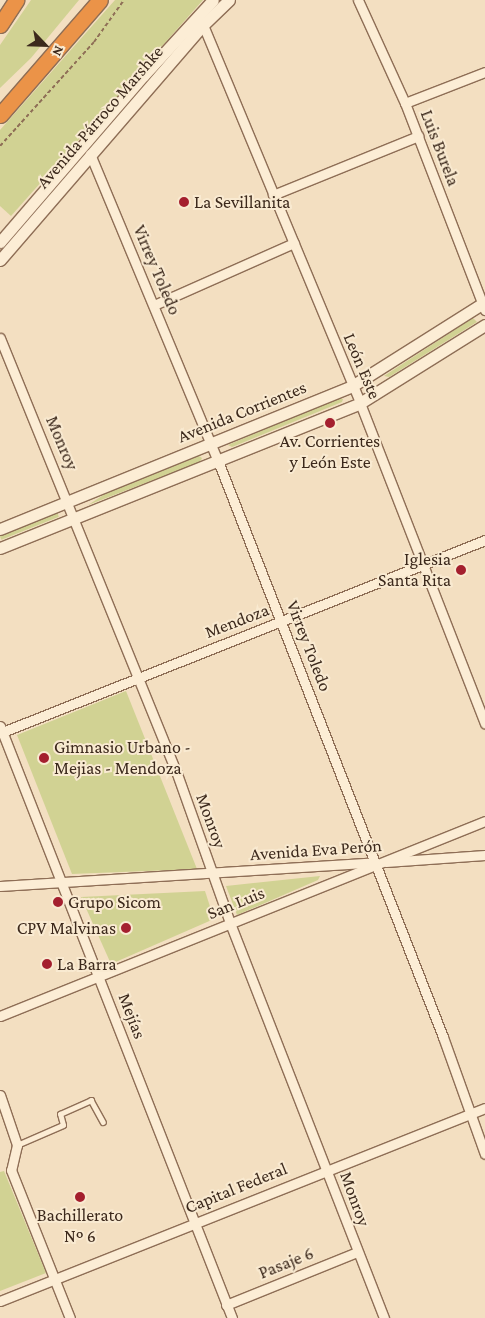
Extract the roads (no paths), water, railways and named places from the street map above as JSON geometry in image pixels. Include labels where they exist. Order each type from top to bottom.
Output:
[{"type":"highway","points":[[0,25],[16,0]]},
{"type":"highway","points":[[0,115],[100,0]]},
{"type":"highway","points":[[0,103],[40,67]]},
{"type":"street","name":"Avenida Párroco Marshke","points":[[0,242],[143,76],[213,0]]},
{"type":"street","name":"Avenida Párroco Marshke","points":[[0,260],[203,25],[228,0]]},
{"type":"street","name":"Luis Burela","points":[[358,0],[405,103],[484,305]]},
{"type":"street","name":"León Este","points":[[203,25],[360,403],[485,723]]},
{"type":"street","points":[[405,103],[485,72]]},
{"type":"street","points":[[273,195],[418,136]]},
{"type":"street","name":"Virrey Toledo","points":[[90,154],[211,443],[282,622],[376,863],[485,1154]]},
{"type":"street","points":[[154,305],[294,243]]},
{"type":"street","name":"Avenida Corrientes","points":[[0,529],[70,503],[352,386],[484,305]]},
{"type":"street","name":"Avenida Corrientes","points":[[0,548],[360,403],[485,325]]},
{"type":"street","name":"Monroy","points":[[0,338],[76,518],[230,923],[384,1318]]},
{"type":"street","name":"Mendoza","points":[[1,730],[282,622],[485,540]]},
{"type":"street","name":"Mejías","points":[[1,730],[232,1318]]},
{"type":"street","name":"San Luis","points":[[0,1016],[376,863],[485,821]]},
{"type":"street","name":"Avenida Eva Perón","points":[[0,886],[61,881],[212,874],[485,855]]},
{"type":"street","points":[[0,1095],[18,1145],[11,1170],[70,1318]]},
{"type":"street","name":"Capital Federal","points":[[0,1301],[326,1169],[485,1108]]},
{"type":"street","name":"Pasaje 6","points":[[226,1305],[357,1252]]},
{"type":"lane","points":[[18,1145],[63,1125],[60,1114],[91,1100],[103,1122]]},
{"type":"place","name":"La Sevillanita","points":[[184,202]]},
{"type":"place","name":"Av. Corrientes y León Este","points":[[330,423]]},
{"type":"place","name":"Iglesia Santa Rita","points":[[461,570]]},
{"type":"place","name":"Gimnasio Urbano - Mejias - Mendoza","points":[[44,758]]},
{"type":"place","name":"Grupo Sicom","points":[[58,902]]},
{"type":"place","name":"CPV Malvinas","points":[[126,928]]},
{"type":"place","name":"La Barra","points":[[47,964]]},
{"type":"place","name":"Bachillerato Nº 6","points":[[80,1197]]}]
